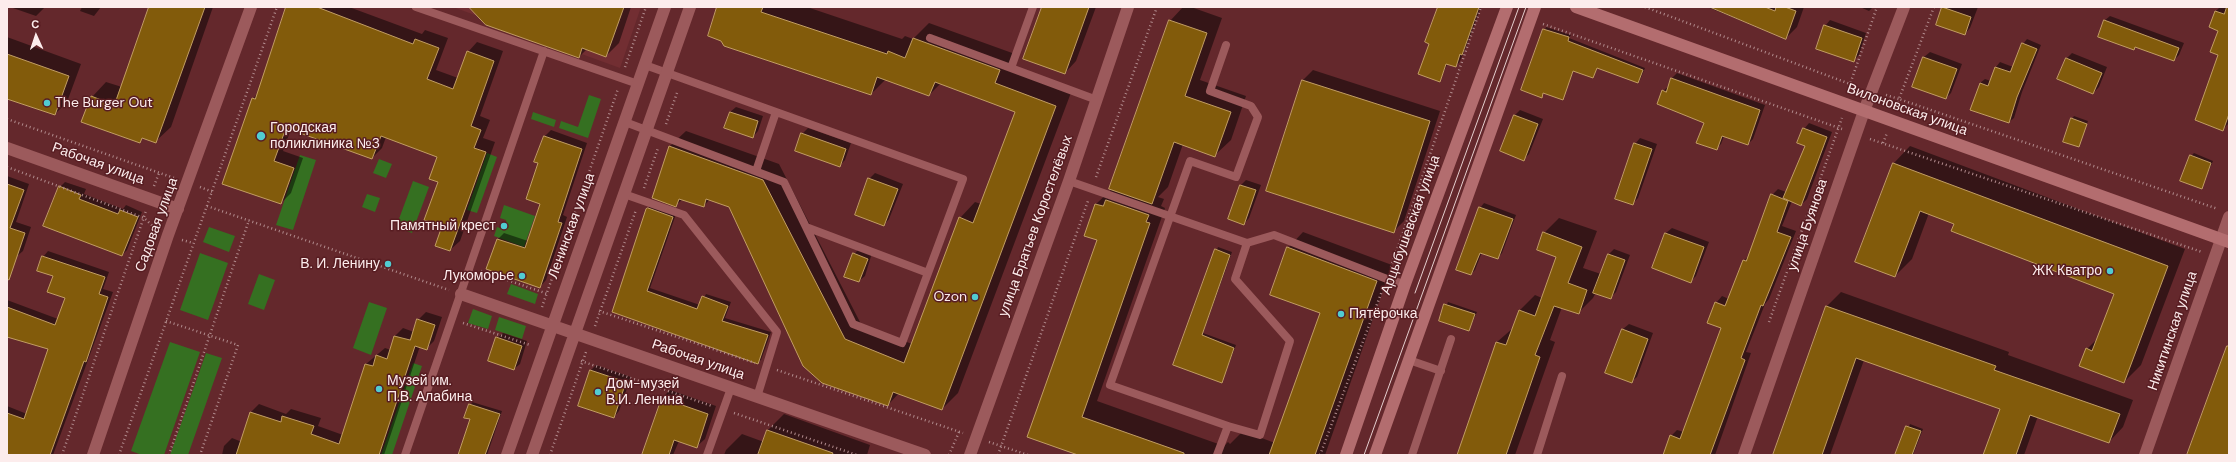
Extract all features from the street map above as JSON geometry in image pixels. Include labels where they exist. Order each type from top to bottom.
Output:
[{"type":"main road","name":"Арцыбушевская улица","points":[[1346,455],[1405,284],[1507,7]]},
{"type":"main road","points":[[1375,455],[1536,7]]},
{"type":"main road","name":"Вилоновская улица","points":[[1576,7],[2225,240]]},
{"type":"street","name":"Садовая улица","points":[[93,455],[168,235],[251,7]]},
{"type":"street","name":"Ленинская улица","points":[[507,455],[626,122],[665,7]]},
{"type":"street","points":[[532,455],[574,333],[648,130],[690,7]]},
{"type":"street","name":"улица Братьев Коростелёвых","points":[[970,455],[1069,181],[1128,7]]},
{"type":"street","name":"улица Буянова","points":[[1744,455],[1864,111],[1904,7]]},
{"type":"street","name":"Рабочая улица","points":[[7,148],[178,209]]},
{"type":"street","name":"Никитинская улица","points":[[2145,455],[2225,240],[2226,214]]},
{"type":"street","name":"Рабочая улица","points":[[461,294],[925,455]]},
{"type":"lane","points":[[416,7],[638,84]]},
{"type":"lane","points":[[1011,68],[1033,7]]},
{"type":"lane","points":[[930,38],[1097,100]]},
{"type":"lane","points":[[1226,45],[1210,91],[1251,106],[1258,117],[1236,177],[1190,161],[1110,385],[1228,426],[1260,435],[1290,341],[1235,279],[1247,243]]},
{"type":"lane","points":[[405,455],[544,51]]},
{"type":"lane","points":[[626,122],[784,182],[853,324],[902,343],[963,179],[645,65]]},
{"type":"lane","points":[[756,171],[776,112]]},
{"type":"lane","points":[[1069,181],[1247,243],[1274,235],[1387,279],[1405,284]]},
{"type":"lane","points":[[624,194],[684,215],[777,332],[757,397]]},
{"type":"lane","points":[[806,228],[928,272]]},
{"type":"lane","points":[[1412,455],[1451,339]]},
{"type":"lane","points":[[1409,360],[1440,371]]},
{"type":"lane","points":[[1537,455],[1562,376]]},
{"type":"lane","points":[[707,455],[731,388]]},
{"type":"lane","points":[[1217,455],[1228,426]]},
{"type":"path","points":[[119,455],[277,7]]},
{"type":"path","points":[[526,352],[646,7]]},
{"type":"path","points":[[998,455],[1157,7]]},
{"type":"path","points":[[1320,455],[1387,279],[1481,7]]},
{"type":"path","points":[[1645,7],[1849,84],[1899,99],[2226,214]]},
{"type":"path","points":[[1769,322],[1846,104],[1849,84],[1877,7]]},
{"type":"path","points":[[1883,144],[1934,7]]},
{"type":"path","points":[[550,455],[682,78]]},
{"type":"path","points":[[7,119],[213,192]]},
{"type":"path","points":[[7,167],[144,218],[150,225],[168,235],[193,243]]},
{"type":"path","points":[[62,455],[159,173]]},
{"type":"path","points":[[206,206],[447,289]]},
{"type":"path","points":[[169,455],[249,220]]},
{"type":"path","points":[[600,311],[1028,455]]},
{"type":"path","points":[[166,321],[238,346],[200,455]]},
{"type":"path","points":[[949,455],[959,432]]},
{"type":"shaded area","points":[[453,7],[641,7],[620,68]]},
{"type":"green space","points":[[589,95],[601,99],[588,138],[559,128],[561,121],[578,127]]},
{"type":"green space","points":[[533,112],[556,120],[554,127],[531,119]]},
{"type":"green space","points":[[487,153],[497,157],[477,213],[467,210]]},
{"type":"green space","points":[[300,155],[316,160],[293,230],[276,225]]},
{"type":"green space","points":[[379,159],[392,164],[386,178],[373,173]]},
{"type":"green space","points":[[413,181],[429,187],[412,233],[396,227]]},
{"type":"green space","points":[[367,194],[380,198],[375,212],[362,207]]},
{"type":"green space","points":[[504,205],[535,216],[524,247],[494,236],[497,227],[503,229],[507,226],[506,220],[500,218]]},
{"type":"green space","points":[[209,227],[235,236],[229,252],[203,242]]},
{"type":"green space","points":[[200,253],[228,263],[208,320],[180,310]]},
{"type":"green space","points":[[259,274],[275,280],[264,310],[248,304]]},
{"type":"green space","points":[[511,284],[538,294],[535,304],[507,294]]},
{"type":"green space","points":[[369,302],[387,308],[371,355],[353,348]]},
{"type":"green space","points":[[473,309],[492,316],[488,329],[468,323]]},
{"type":"green space","points":[[499,317],[526,326],[522,339],[495,330]]},
{"type":"green space","points":[[170,342],[200,352],[164,455],[142,455],[131,451]]},
{"type":"green space","points":[[206,353],[222,358],[188,455],[170,455]]},
{"type":"green space","points":[[413,363],[422,366],[392,455],[381,455]]},
{"type":"building","points":[[149,7],[205,7],[156,143],[142,138],[140,143],[81,122],[91,96],[114,105]]},
{"type":"building","points":[[286,7],[317,7],[413,44],[415,39],[439,48],[427,79],[453,89],[467,51],[494,61],[471,126],[481,130],[474,148],[486,152],[450,251],[435,246],[442,226],[424,220],[438,182],[429,179],[437,157],[381,136],[372,159],[286,128],[274,161],[294,168],[281,204],[222,184],[252,98],[255,99]]},
{"type":"building","points":[[469,7],[624,7],[606,57],[582,48],[579,58],[486,25]]},
{"type":"building","points":[[717,7],[763,7],[761,12],[887,54],[888,51],[905,58],[913,38],[1000,70],[995,83],[1056,106],[942,410],[893,392],[888,406],[822,383],[803,366],[729,207],[706,199],[704,207],[679,199],[676,207],[652,198],[669,146],[763,180],[845,339],[904,363],[959,217],[973,223],[1015,112],[935,82],[929,96],[877,77],[871,95],[724,46],[721,41],[708,36]]},
{"type":"building","points":[[1042,7],[1089,7],[1065,74],[1023,59]]},
{"type":"building","points":[[1438,7],[1479,7],[1462,55],[1460,54],[1456,67],[1446,64],[1440,82],[1418,74],[1429,44],[1425,42]]},
{"type":"building","points":[[1710,7],[1765,7],[1775,11],[1776,7],[1785,7],[1796,11],[1786,39]]},
{"type":"building","points":[[1942,7],[1971,17],[1965,35],[1936,25]]},
{"type":"building","points":[[2227,7],[2229,7],[2229,114],[2223,131],[2195,120],[2218,55],[2210,52],[2218,31],[2209,27],[2215,11],[2224,14]]},
{"type":"building","points":[[1169,20],[1207,33],[1185,96],[1231,112],[1215,157],[1174,142],[1152,204],[1109,189]]},
{"type":"building","points":[[2104,20],[2179,48],[2174,61],[2135,47],[2134,50],[2098,37]]},
{"type":"building","points":[[1824,25],[1862,38],[1854,62],[1816,49]]},
{"type":"building","points":[[1543,29],[1569,37],[1568,41],[1643,70],[1638,83],[1597,68],[1593,78],[1573,71],[1563,100],[1543,93],[1542,98],[1521,90]]},
{"type":"building","points":[[2022,43],[2037,49],[2017,97],[2009,123],[1970,110],[1980,83],[1988,86],[1995,67],[2010,72]]},
{"type":"building","points":[[7,54],[69,76],[55,115],[7,99]]},
{"type":"building","points":[[1923,57],[1957,69],[1946,99],[1912,87]]},
{"type":"building","points":[[2066,58],[2102,73],[2093,94],[2057,79]]},
{"type":"building","points":[[1671,78],[1760,110],[1748,145],[1722,136],[1717,150],[1696,143],[1704,123],[1657,104],[1662,90],[1666,92]]},
{"type":"building","points":[[1302,80],[1430,121],[1394,233],[1266,191]]},
{"type":"building","points":[[730,112],[758,121],[753,138],[724,128]]},
{"type":"building","points":[[1514,115],[1538,124],[1524,161],[1500,151]]},
{"type":"building","points":[[2071,118],[2087,124],[2079,147],[2063,142]]},
{"type":"building","points":[[1803,128],[1827,137],[1801,206],[1783,198],[1805,146],[1797,143]]},
{"type":"building","points":[[801,133],[846,149],[840,167],[795,151]]},
{"type":"building","points":[[544,136],[582,149],[558,222],[562,223],[540,288],[486,269],[497,239],[525,248],[540,204],[526,199],[538,163],[534,162]]},
{"type":"building","points":[[1634,143],[1652,149],[1633,205],[1615,199]]},
{"type":"building","points":[[2190,155],[2211,163],[2202,189],[2180,181]]},
{"type":"building","name":"ЖК Кватро","points":[[1893,163],[2168,266],[2124,383],[2079,366],[2086,348],[2092,351],[2114,294],[1951,231],[1954,224],[1920,211],[1895,277],[1855,262]]},
{"type":"building","points":[[868,178],[898,189],[884,226],[855,215]]},
{"type":"building","points":[[7,184],[24,190],[10,228],[25,233],[9,280],[7,279]]},
{"type":"building","points":[[1240,185],[1256,190],[1244,225],[1228,219]]},
{"type":"building","points":[[59,186],[81,195],[79,199],[118,214],[120,210],[138,217],[122,256],[43,226]]},
{"type":"building","points":[[1771,194],[1788,201],[1777,232],[1791,237],[1763,306],[1761,305],[1741,358],[1745,360],[1710,455],[1663,455],[1670,435],[1680,439],[1721,328],[1707,323],[1715,302],[1725,306],[1743,260],[1746,261]]},
{"type":"building","points":[[1106,200],[1149,215],[1146,222],[1150,223],[1082,417],[1184,453],[1184,455],[1078,455],[1027,437],[1097,240],[1084,236],[1095,204],[1103,206]]},
{"type":"building","points":[[1479,207],[1513,219],[1498,259],[1480,253],[1471,275],[1456,270]]},
{"type":"building","points":[[648,208],[673,217],[647,291],[697,309],[702,296],[728,306],[722,321],[768,335],[758,364],[612,312],[646,209]]},
{"type":"building","points":[[1543,232],[1582,247],[1568,283],[1587,290],[1579,314],[1554,306],[1535,355],[1540,357],[1506,455],[1457,455],[1496,342],[1506,345],[1519,310],[1535,316],[1556,257],[1537,250]]},
{"type":"building","points":[[1665,233],[1704,247],[1691,283],[1652,268]]},
{"type":"building","points":[[1287,247],[1377,281],[1315,455],[1269,455],[1320,313],[1270,295]]},
{"type":"building","points":[[1215,249],[1230,255],[1202,335],[1234,348],[1222,383],[1173,365]]},
{"type":"building","points":[[853,253],[868,259],[859,282],[844,277]]},
{"type":"building","points":[[1608,254],[1625,260],[1611,299],[1593,293]]},
{"type":"building","points":[[42,256],[105,277],[99,294],[108,297],[86,362],[84,361],[50,455],[7,455],[7,413],[24,419],[48,349],[7,337],[7,307],[55,325],[65,298],[47,292],[53,276],[37,271]]},
{"type":"building","points":[[1444,304],[1475,314],[1469,331],[1439,321]]},
{"type":"building","points":[[1826,306],[1996,366],[1994,370],[2120,414],[2109,443],[2030,415],[2016,455],[1983,455],[2000,409],[1856,358],[1822,455],[1773,455]]},
{"type":"building","name":"Музей им. П.В. Алабина","points":[[417,319],[435,325],[427,350],[415,346],[379,455],[236,455],[250,412],[281,422],[282,416],[314,426],[311,434],[339,444],[365,364],[373,366],[376,355],[387,359],[394,336],[410,340]]},
{"type":"building","points":[[1622,329],[1648,339],[1632,383],[1605,373]]},
{"type":"building","points":[[496,337],[522,346],[514,370],[488,361]]},
{"type":"building","points":[[2227,346],[2229,346],[2229,455],[2187,455]]},
{"type":"building","points":[[590,370],[626,382],[614,418],[578,406]]},
{"type":"building","points":[[662,398],[708,414],[697,448],[674,440],[669,455],[642,455]]},
{"type":"building","points":[[469,404],[500,414],[485,455],[458,455],[470,419],[464,418]]},
{"type":"building","points":[[1906,426],[1921,431],[1912,455],[1895,455]]},
{"type":"building","points":[[767,430],[833,453],[832,455],[758,455]]},
{"type":"tram line","points":[[1415,293],[1519,7]]},
{"type":"tram line","points":[[1364,455],[1526,7]]},
{"type":"place","name":"The Burger Out","points":[[47,103]]},
{"type":"place","name":"Городская поликлиника №3","points":[[261,136]]},
{"type":"place","name":"Памятный крест","points":[[504,226]]},
{"type":"place","name":"В. И. Ленину","points":[[388,264]]},
{"type":"place","name":"ЖК Кватро","points":[[2110,271]]},
{"type":"place","name":"Лукоморье","points":[[522,276]]},
{"type":"place","name":"Ozon","points":[[975,297]]},
{"type":"place","name":"Пятёрочка","points":[[1341,314]]},
{"type":"place","name":"Музей им. П.В. Алабина","points":[[379,389]]},
{"type":"place","name":"Дом-музей В.И. Ленина","points":[[598,392]]}]
